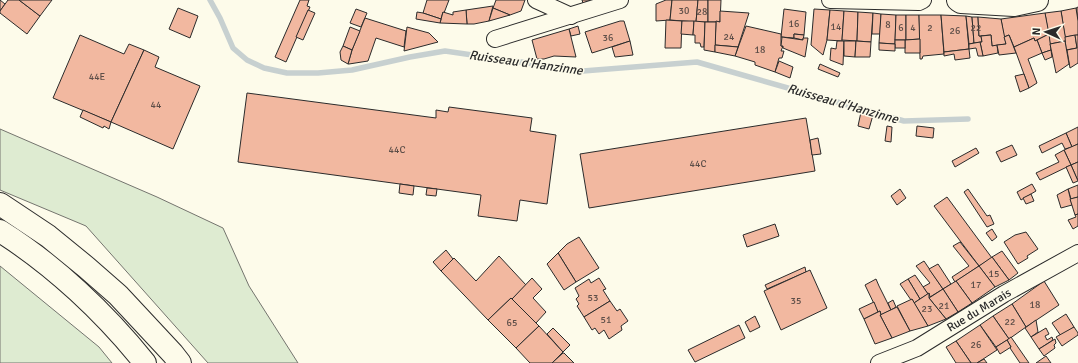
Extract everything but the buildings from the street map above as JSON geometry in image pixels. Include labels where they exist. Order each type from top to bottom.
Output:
[{"type":"main road","points":[[958,0],[960,2],[1014,5],[1037,0]]},
{"type":"main road","points":[[0,204],[48,236],[86,267],[112,290],[180,363]]},
{"type":"main road","points":[[0,231],[37,257],[69,283],[131,345],[145,363]]},
{"type":"street","points":[[536,0],[571,16]]},
{"type":"street","points":[[495,39],[620,0]]},
{"type":"street","points":[[830,0],[919,2],[923,0]]},
{"type":"street","name":"Rue du Marais","points":[[879,363],[917,348],[1004,294],[1078,253]]},
{"type":"green space","points":[[0,129],[157,197],[223,228],[249,286],[298,363],[208,363],[86,226],[0,190]]},
{"type":"green space","points":[[0,266],[99,347],[112,363],[0,363]]},
{"type":"waterway","name":"Ruisseau d'Hanzinne","points":[[210,0],[220,18],[233,48],[247,60],[264,68],[287,73],[318,73],[352,70],[445,51],[583,71],[697,62],[904,121],[968,119]]}]
